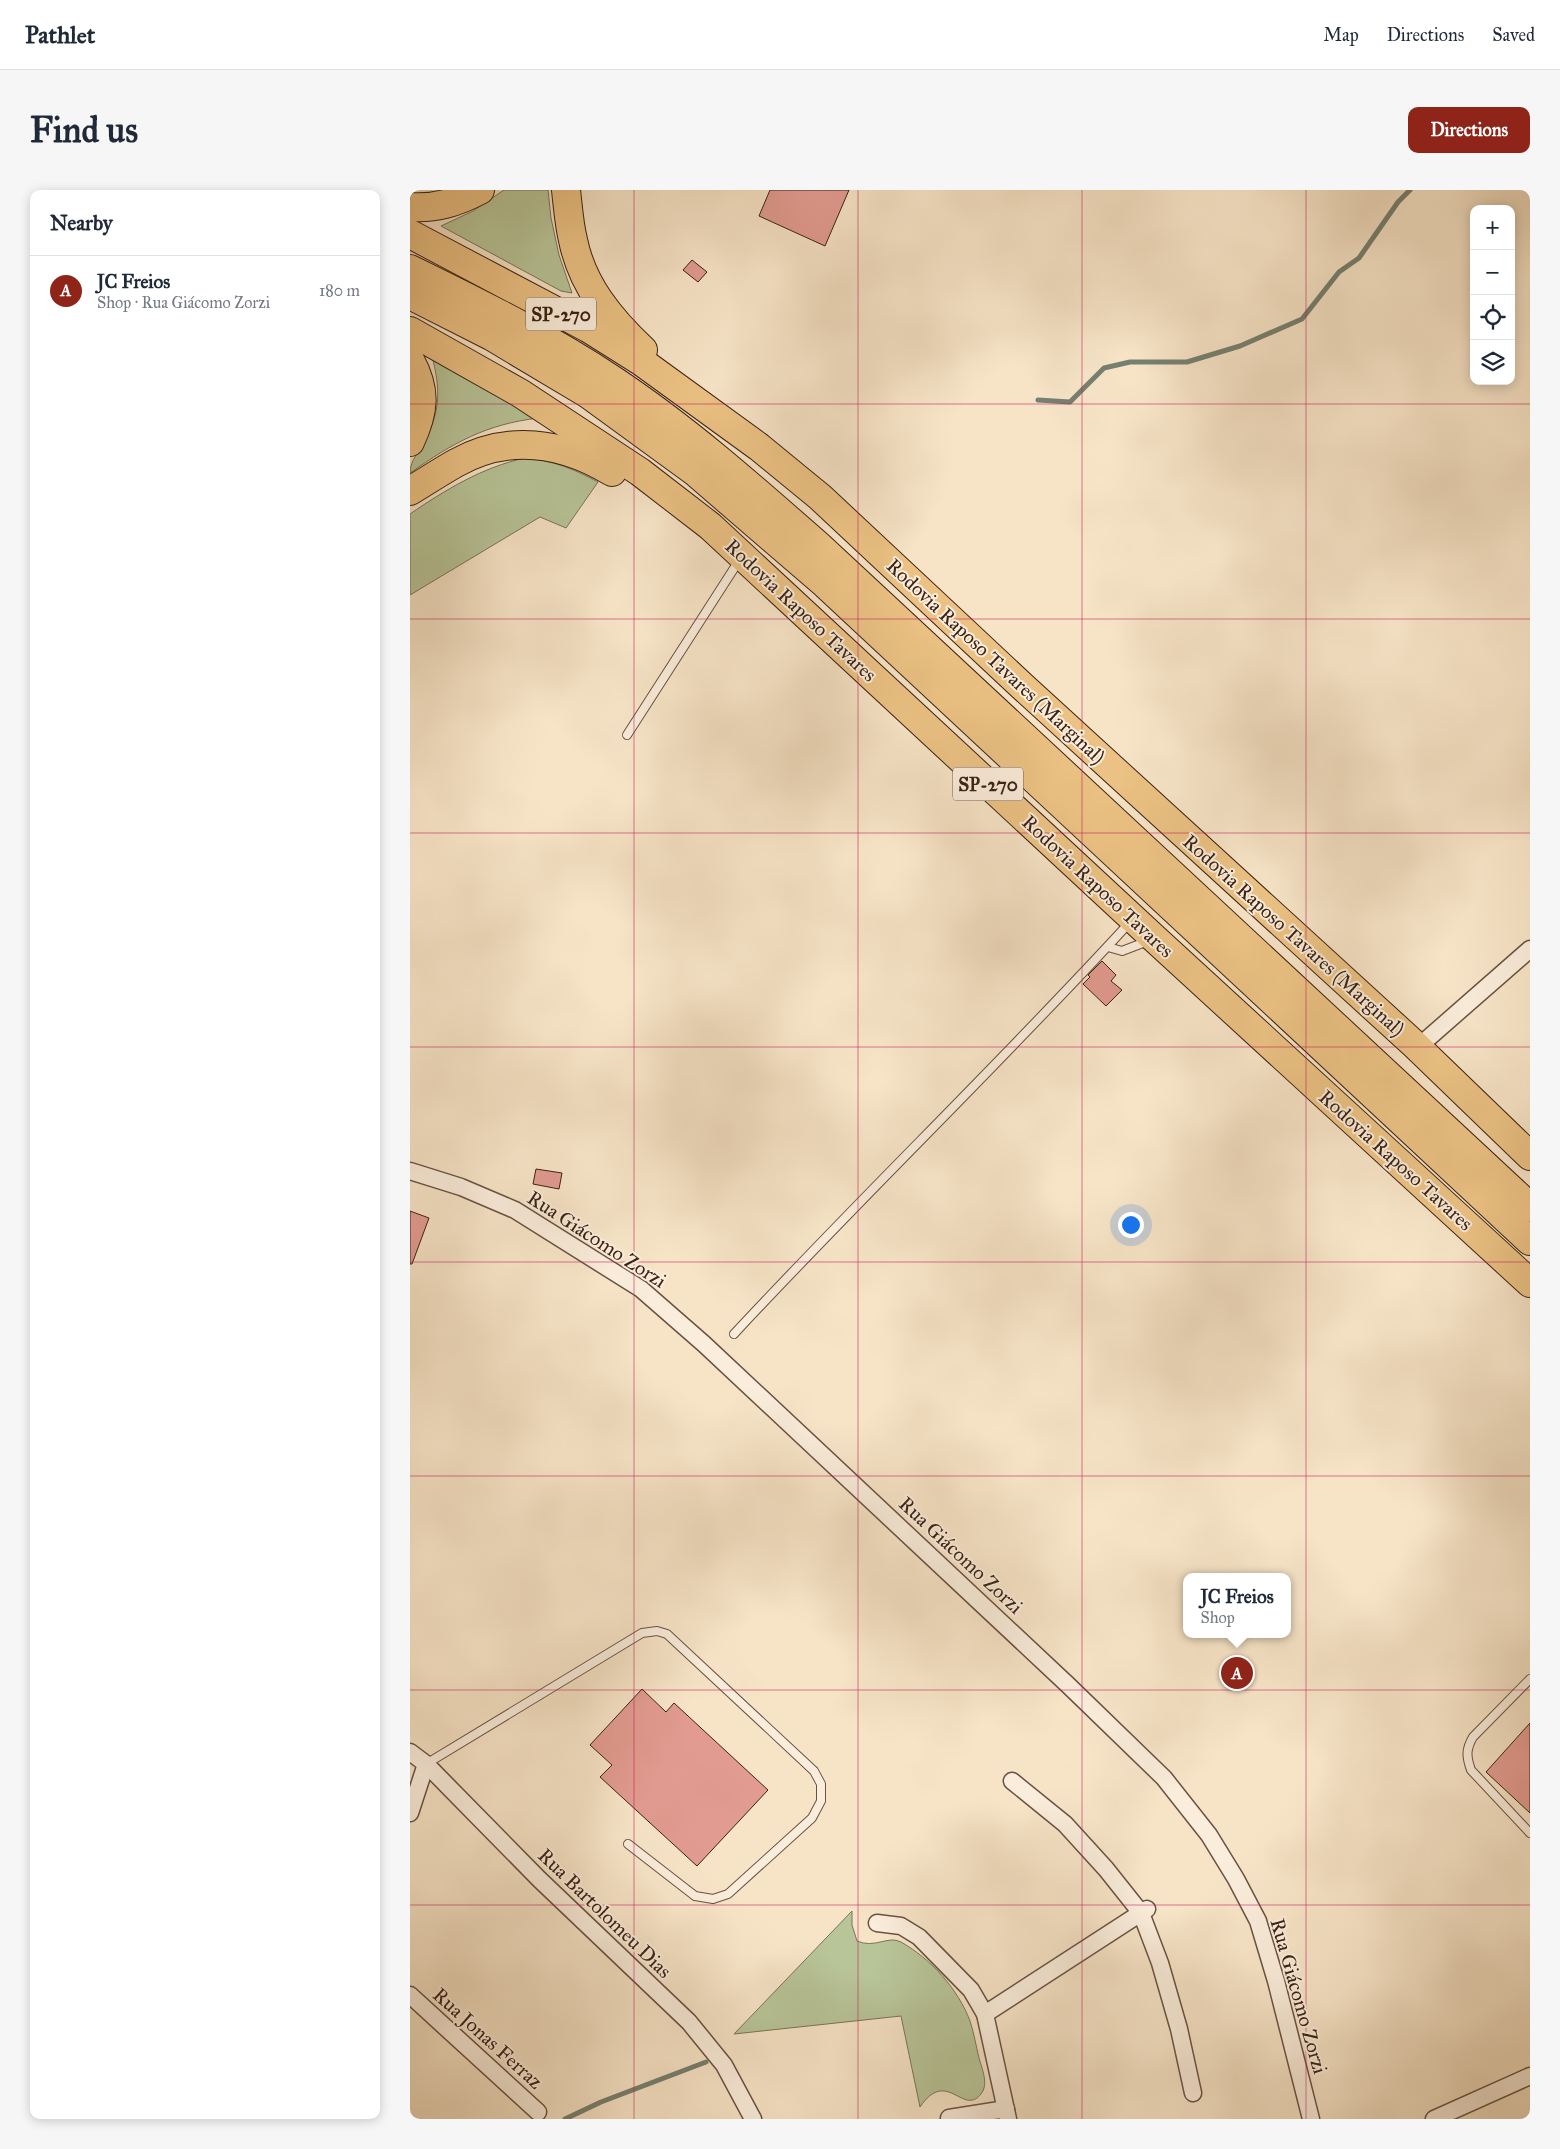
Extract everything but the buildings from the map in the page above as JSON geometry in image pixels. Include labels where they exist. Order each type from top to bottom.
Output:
[{"type":"highway","points":[[410,207],[422,208],[446,205],[480,190]]},
{"type":"highway","points":[[566,190],[573,241],[581,267],[604,309],[627,334],[704,407]]},
{"type":"highway","name":"Rodovia Raposo Tavares (Marginal)","points":[[410,234],[588,328],[642,362],[758,447],[820,497],[1029,692],[1417,1048],[1530,1156]]},
{"type":"highway","name":"SP-270","points":[[410,269],[508,317],[613,379],[715,454],[820,547],[1530,1206]]},
{"type":"highway","name":"Rodovia Raposo Tavares","points":[[410,295],[491,336],[588,394],[695,472],[825,584],[1530,1241]]},
{"type":"highway","name":"Rodovia Raposo Tavares","points":[[410,331],[520,394],[632,467],[735,549],[1154,939],[1530,1283]]},
{"type":"highway","points":[[410,360],[418,376],[422,410],[410,442]]},
{"type":"highway","points":[[410,491],[457,462],[482,452],[530,444],[550,446],[589,458],[735,549]]},
{"type":"street","points":[[1417,1048],[1530,949]]},
{"type":"street","name":"Rua Giácomo Zorzi","points":[[410,1171],[461,1187],[515,1210],[641,1289],[704,1344],[1068,1685],[1164,1778],[1209,1835],[1236,1879],[1258,1921],[1276,1981],[1311,2119]]},
{"type":"street","name":"Rua Bartolomeu Dias","points":[[410,1752],[426,1764],[539,1879],[688,2022],[724,2065],[753,2119]]},
{"type":"street","points":[[410,1813],[426,1764]]},
{"type":"street","points":[[1012,1781],[1065,1824],[1144,1911],[1180,2029],[1193,2093]]},
{"type":"street","points":[[985,2014],[1144,1911]]},
{"type":"street","points":[[877,1923],[901,1926],[919,1937],[971,1990],[985,2014],[1007,2114],[950,2118]]},
{"type":"street","name":"Rua Jonas Ferraz","points":[[410,1995],[538,2112]]},
{"type":"street","points":[[1434,2119],[1530,2076]]},
{"type":"lane","points":[[627,735],[735,549]]},
{"type":"lane","points":[[734,1334],[893,1167],[1006,1055],[1133,919]]},
{"type":"lane","points":[[1108,947],[1122,951],[1154,939]]},
{"type":"lane","points":[[426,1764],[642,1634],[657,1631],[667,1634],[814,1771],[821,1784],[821,1800],[812,1818],[728,1894],[712,1899],[695,1896],[628,1844]]},
{"type":"lane","points":[[1530,1678],[1473,1737],[1467,1748],[1467,1759],[1471,1770],[1530,1833]]},
{"type":"green space","points":[[504,190],[548,190],[551,218],[559,255],[572,293],[561,291],[441,226],[473,211]]},
{"type":"green space","points":[[432,356],[539,418],[503,425],[471,436],[410,473],[413,460],[426,439],[437,408],[438,388]]},
{"type":"green space","points":[[525,458],[563,466],[598,482],[566,528],[540,517],[410,595],[410,514],[437,496],[479,473]]},
{"type":"green space","points":[[852,1911],[852,1925],[857,1941],[870,1944],[891,1940],[901,1942],[923,1957],[951,1986],[970,2021],[984,2076],[983,2090],[974,2100],[968,2100],[946,2091],[938,2091],[930,2096],[920,2107],[901,2016],[734,2034]]},
{"type":"waterway","points":[[1038,400],[1070,402],[1104,368],[1130,362],[1187,362],[1240,346],[1302,319],[1339,272],[1359,258],[1398,202],[1410,190]]},
{"type":"waterway","points":[[565,2119],[601,2102],[706,2062]]},
{"type":"place","name":"JC Freios","points":[[1237,1673]]}]
